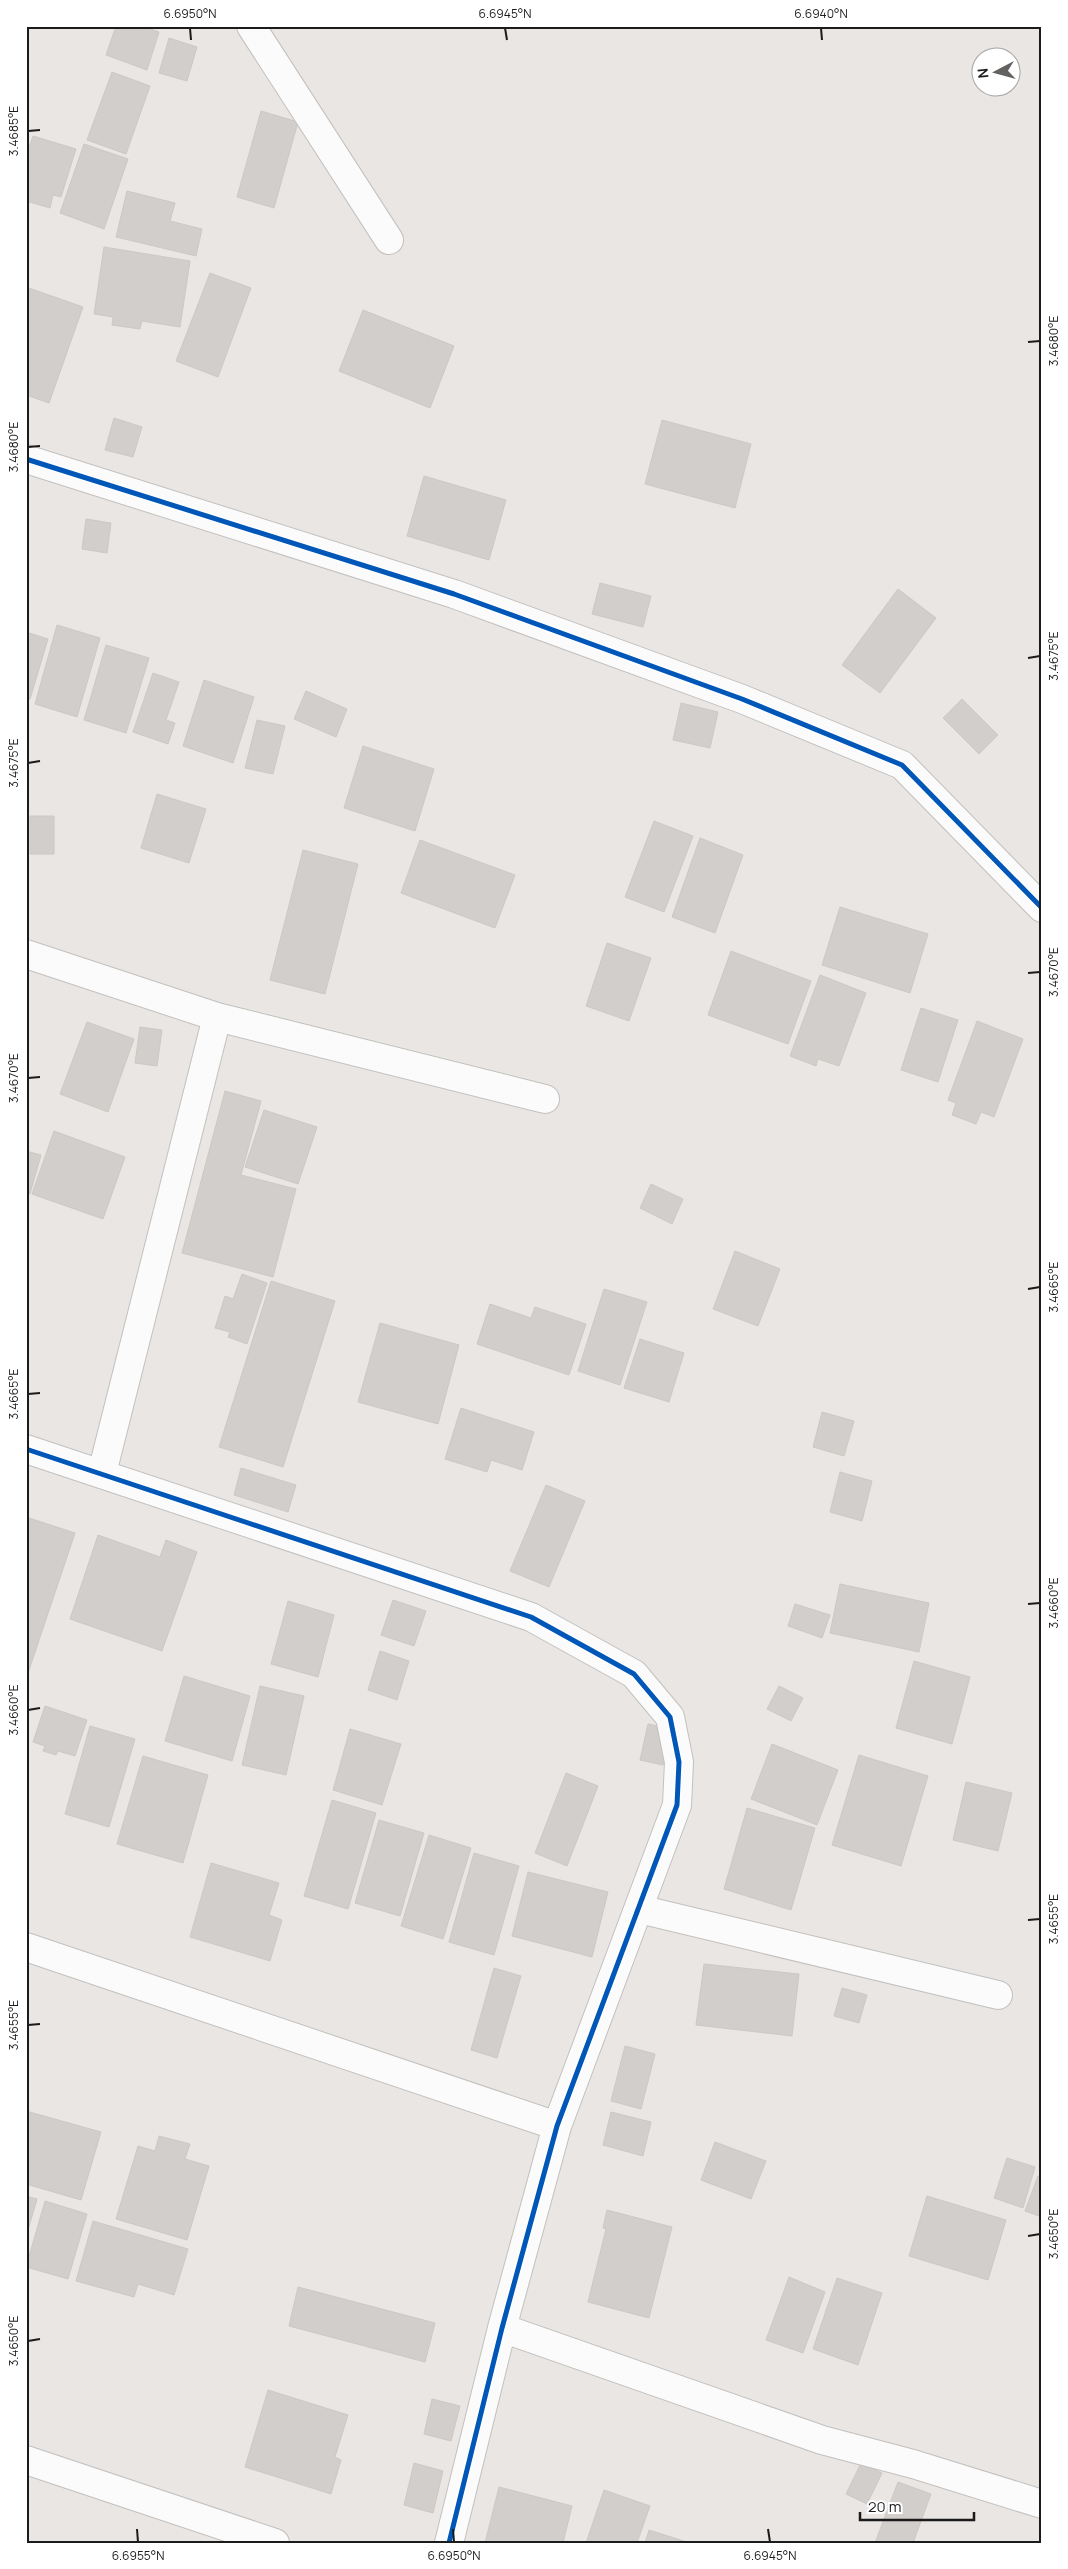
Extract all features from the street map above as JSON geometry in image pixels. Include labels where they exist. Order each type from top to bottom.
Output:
[{"type":"street","points":[[250,26],[390,240]]},
{"type":"street","points":[[26,459],[454,594],[742,699],[902,765],[1042,908]]},
{"type":"street","points":[[26,954],[217,1017],[546,1099]]},
{"type":"street","points":[[102,1473],[217,1017]]},
{"type":"street","points":[[26,1449],[531,1617],[634,1674],[670,1717],[679,1762],[677,1805],[557,2126],[502,2328],[449,2543]]},
{"type":"street","points":[[639,1908],[998,1994]]},
{"type":"street","points":[[26,1947],[557,2126]]},
{"type":"street","points":[[502,2328],[822,2440],[913,2464],[1042,2504]]},
{"type":"street","points":[[26,2460],[275,2543]]},
{"type":"building","points":[[116,26],[142,26],[159,32],[147,70],[106,55]]},
{"type":"building","points":[[169,38],[197,47],[187,81],[159,73]]},
{"type":"building","points":[[112,72],[150,86],[126,154],[87,140]]},
{"type":"building","points":[[261,111],[298,122],[274,208],[237,197]]},
{"type":"building","points":[[33,136],[76,149],[61,197],[53,195],[50,208],[26,201],[26,157]]},
{"type":"building","points":[[84,144],[128,159],[104,229],[60,213]]},
{"type":"building","points":[[127,191],[175,203],[170,221],[202,229],[196,256],[116,237]]},
{"type":"building","points":[[104,247],[190,261],[180,327],[142,321],[140,329],[112,325],[113,317],[94,314]]},
{"type":"building","points":[[210,273],[251,288],[218,377],[176,361]]},
{"type":"building","points":[[26,287],[83,307],[49,403],[26,395]]},
{"type":"building","points":[[363,310],[454,346],[430,408],[339,371]]},
{"type":"building","points":[[114,418],[142,427],[133,457],[105,450]]},
{"type":"building","points":[[662,420],[751,444],[735,508],[645,484]]},
{"type":"building","points":[[424,476],[506,500],[489,560],[407,536]]},
{"type":"building","points":[[86,519],[111,523],[107,553],[82,549]]},
{"type":"building","points":[[600,583],[651,596],[643,627],[592,614]]},
{"type":"building","points":[[898,589],[936,618],[880,693],[842,665]]},
{"type":"building","points":[[57,625],[100,638],[77,717],[35,704]]},
{"type":"building","points":[[26,632],[48,639],[30,699],[26,698]]},
{"type":"building","points":[[106,645],[149,658],[126,733],[84,720]]},
{"type":"building","points":[[153,673],[179,682],[166,720],[175,723],[168,744],[133,732]]},
{"type":"building","points":[[204,680],[254,697],[233,763],[183,746]]},
{"type":"building","points":[[306,691],[347,709],[336,737],[294,719]]},
{"type":"building","points":[[962,699],[998,735],[979,754],[943,718]]},
{"type":"building","points":[[681,703],[718,712],[710,748],[673,740]]},
{"type":"building","points":[[257,720],[285,726],[273,774],[245,768]]},
{"type":"building","points":[[363,746],[434,769],[415,831],[344,808]]},
{"type":"building","points":[[157,794],[206,809],[189,863],[141,848]]},
{"type":"building","points":[[30,816],[54,816],[54,854],[30,854]]},
{"type":"building","points":[[654,821],[693,836],[664,912],[625,897]]},
{"type":"building","points":[[700,838],[743,855],[715,933],[672,917]]},
{"type":"building","points":[[420,840],[515,875],[495,928],[401,893]]},
{"type":"building","points":[[303,850],[358,864],[325,994],[270,980]]},
{"type":"building","points":[[840,907],[928,934],[910,993],[822,965]]},
{"type":"building","points":[[607,943],[651,958],[629,1021],[586,1006]]},
{"type":"building","points":[[731,951],[811,981],[788,1044],[708,1015]]},
{"type":"building","points":[[820,975],[866,993],[839,1066],[818,1059],[816,1066],[790,1056]]},
{"type":"building","points":[[921,1008],[958,1020],[938,1082],[901,1070]]},
{"type":"building","points":[[977,1021],[1023,1039],[994,1117],[981,1112],[976,1124],[952,1115],[956,1103],[948,1100]]},
{"type":"building","points":[[87,1022],[134,1039],[108,1112],[60,1094]]},
{"type":"building","points":[[140,1027],[162,1030],[157,1066],[135,1063]]},
{"type":"building","points":[[225,1091],[261,1101],[241,1175],[296,1189],[273,1277],[182,1253]]},
{"type":"building","points":[[264,1110],[317,1127],[298,1184],[245,1167]]},
{"type":"building","points":[[54,1131],[125,1157],[103,1219],[32,1194]]},
{"type":"building","points":[[26,1151],[41,1155],[30,1194],[26,1193]]},
{"type":"building","points":[[651,1184],[683,1199],[672,1224],[640,1208]]},
{"type":"building","points":[[735,1251],[780,1269],[758,1326],[713,1309]]},
{"type":"building","points":[[242,1274],[267,1283],[247,1344],[228,1337],[230,1332],[215,1328],[225,1296],[233,1299]]},
{"type":"building","points":[[271,1281],[335,1301],[283,1467],[219,1447]]},
{"type":"building","points":[[604,1289],[647,1302],[620,1385],[578,1371]]},
{"type":"building","points":[[490,1304],[531,1318],[535,1307],[586,1324],[569,1375],[477,1344]]},
{"type":"building","points":[[380,1323],[459,1345],[438,1424],[358,1402]]},
{"type":"building","points":[[640,1339],[684,1353],[669,1402],[624,1388]]},
{"type":"building","points":[[461,1408],[534,1432],[522,1470],[491,1460],[487,1472],[445,1459]]},
{"type":"building","points":[[822,1412],[854,1421],[844,1456],[813,1447]]},
{"type":"building","points":[[241,1468],[296,1485],[288,1512],[234,1495]]},
{"type":"building","points":[[840,1472],[872,1481],[862,1521],[830,1512]]},
{"type":"building","points":[[546,1485],[585,1501],[549,1587],[510,1571]]},
{"type":"building","points":[[26,1517],[75,1533],[26,1679]]},
{"type":"building","points":[[98,1535],[160,1557],[166,1540],[197,1552],[162,1651],[70,1619]]},
{"type":"building","points":[[840,1584],[929,1603],[919,1652],[830,1633]]},
{"type":"building","points":[[393,1600],[426,1611],[414,1646],[381,1635]]},
{"type":"building","points":[[288,1601],[334,1615],[318,1677],[271,1664]]},
{"type":"building","points":[[795,1604],[830,1615],[822,1638],[788,1626]]},
{"type":"building","points":[[380,1651],[409,1661],[397,1700],[368,1690]]},
{"type":"building","points":[[914,1661],[970,1677],[952,1744],[896,1728]]},
{"type":"building","points":[[184,1676],[250,1696],[232,1761],[165,1741]]},
{"type":"building","points":[[260,1686],[304,1696],[286,1775],[242,1765]]},
{"type":"building","points":[[779,1686],[803,1698],[791,1721],[767,1709]]},
{"type":"building","points":[[45,1706],[87,1720],[75,1756],[58,1751],[56,1755],[43,1751],[45,1746],[33,1742]]},
{"type":"building","points":[[648,1724],[672,1729],[663,1765],[640,1760]]},
{"type":"building","points":[[90,1726],[135,1739],[109,1827],[65,1814]]},
{"type":"building","points":[[350,1729],[401,1744],[382,1805],[333,1790]]},
{"type":"building","points":[[772,1744],[838,1770],[817,1825],[751,1799]]},
{"type":"building","points":[[859,1755],[928,1776],[901,1866],[832,1845]]},
{"type":"building","points":[[143,1756],[208,1775],[183,1863],[117,1844]]},
{"type":"building","points":[[566,1773],[598,1786],[567,1866],[535,1853]]},
{"type":"building","points":[[966,1782],[1012,1793],[998,1851],[953,1840]]},
{"type":"building","points":[[332,1800],[376,1813],[348,1909],[304,1896]]},
{"type":"building","points":[[747,1808],[815,1828],[791,1910],[724,1889]]},
{"type":"building","points":[[379,1820],[424,1833],[400,1916],[355,1903]]},
{"type":"building","points":[[429,1835],[471,1848],[443,1939],[401,1926]]},
{"type":"building","points":[[474,1853],[519,1866],[494,1955],[449,1942]]},
{"type":"building","points":[[211,1863],[279,1883],[269,1915],[282,1920],[270,1961],[190,1937]]},
{"type":"building","points":[[528,1872],[608,1892],[592,1957],[512,1936]]},
{"type":"building","points":[[704,1964],[799,1974],[792,2036],[696,2025]]},
{"type":"building","points":[[494,1968],[521,1976],[497,2058],[471,2050]]},
{"type":"building","points":[[842,1988],[867,1995],[859,2023],[834,2016]]},
{"type":"building","points":[[625,2046],[655,2054],[641,2109],[611,2101]]},
{"type":"building","points":[[26,2111],[101,2132],[81,2200],[26,2184]]},
{"type":"building","points":[[611,2112],[651,2122],[643,2156],[603,2145]]},
{"type":"building","points":[[159,2136],[190,2144],[185,2159],[209,2166],[187,2240],[116,2219],[138,2146],[155,2151]]},
{"type":"building","points":[[715,2142],[766,2161],[751,2199],[701,2180]]},
{"type":"building","points":[[1007,2158],[1035,2167],[1023,2208],[994,2198]]},
{"type":"building","points":[[1038,2176],[1042,2177],[1042,2217],[1025,2211]]},
{"type":"building","points":[[26,2196],[37,2199],[26,2237]]},
{"type":"building","points":[[927,2196],[1006,2220],[988,2280],[909,2256]]},
{"type":"building","points":[[45,2201],[87,2214],[68,2279],[26,2267]]},
{"type":"building","points":[[607,2210],[672,2227],[649,2318],[588,2302],[606,2229],[603,2228]]},
{"type":"building","points":[[93,2221],[188,2249],[174,2295],[138,2284],[134,2297],[76,2281]]},
{"type":"building","points":[[789,2277],[825,2292],[803,2353],[766,2340]]},
{"type":"building","points":[[837,2278],[882,2293],[858,2365],[813,2349]]},
{"type":"building","points":[[298,2287],[435,2323],[425,2362],[289,2326]]},
{"type":"building","points":[[268,2390],[348,2415],[335,2457],[341,2460],[331,2494],[245,2467]]},
{"type":"building","points":[[432,2399],[460,2406],[451,2441],[424,2434]]},
{"type":"building","points":[[414,2463],[443,2471],[433,2513],[404,2505]]},
{"type":"building","points":[[861,2463],[882,2473],[867,2504],[846,2494]]},
{"type":"building","points":[[898,2482],[931,2494],[913,2543],[875,2543]]},
{"type":"building","points":[[499,2487],[572,2506],[563,2543],[485,2543]]},
{"type":"building","points":[[604,2490],[650,2506],[637,2543],[586,2543]]},
{"type":"building","points":[[649,2530],[690,2543],[645,2543]]},
{"type":"cycle path","points":[[26,459],[454,594],[742,699],[902,765],[1042,908]]},
{"type":"cycle path","points":[[26,1449],[531,1617],[634,1674],[670,1717],[679,1762],[677,1805],[557,2126],[502,2328],[449,2543]]}]
